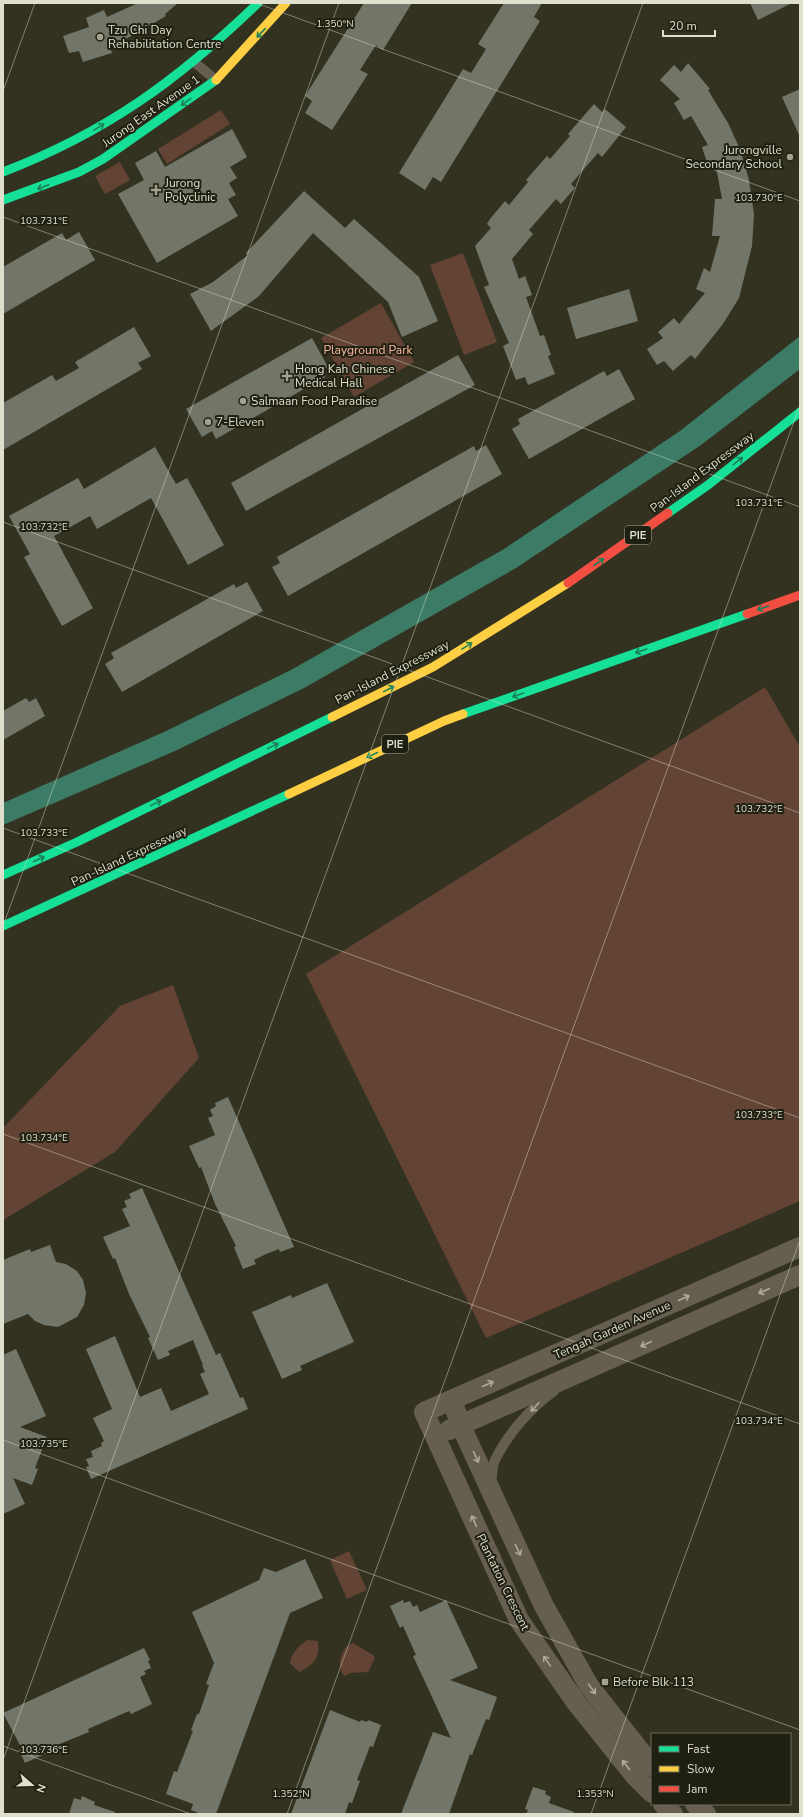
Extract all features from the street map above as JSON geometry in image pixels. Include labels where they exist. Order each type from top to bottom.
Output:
[{"type":"main road","name":"Jurong East Avenue 1","points":[[3,172],[65,146],[90,133],[142,101],[194,62],[230,31],[258,3]]},
{"type":"main road","name":"Jurong East Avenue 1","points":[[3,200],[79,172],[103,159],[216,80],[286,3]]},
{"type":"main road","name":"Pan-Island Expressway","points":[[3,875],[77,842],[434,667],[568,584],[708,485],[800,412]]},
{"type":"main road","name":"Pan-Island Expressway","points":[[3,926],[103,882],[444,721],[800,595]]},
{"type":"street","name":"Tengah Garden Avenue","points":[[424,1412],[800,1247]]},
{"type":"street","points":[[435,1435],[461,1426],[800,1275]]},
{"type":"street","points":[[452,1400],[461,1426],[544,1606],[589,1686],[651,1765]]},
{"type":"street","name":"Plantation Crescent","points":[[424,1412],[519,1620],[575,1701],[635,1776],[651,1792]]},
{"type":"street","points":[[664,1805],[673,1814]]},
{"type":"street","points":[[696,1805],[706,1814]]},
{"type":"lane","points":[[194,62],[216,80]]},
{"type":"lane","points":[[490,1489],[495,1461],[515,1430],[540,1402],[577,1375]]},
{"type":"green space","points":[[221,110],[230,124],[167,164],[158,149]]},
{"type":"green space","points":[[120,162],[130,180],[105,194],[95,176]]},
{"type":"green space","points":[[463,253],[497,342],[464,355],[430,265]]},
{"type":"green space","name":"Playground Park","points":[[381,303],[414,362],[354,397],[321,338]]},
{"type":"green space","points":[[765,687],[800,747],[800,1201],[486,1338],[306,974]]},
{"type":"green space","points":[[173,985],[199,1058],[115,1152],[3,1220],[3,1128],[120,1006]]},
{"type":"green space","points":[[349,1551],[367,1590],[347,1599],[330,1560]]},
{"type":"green space","points":[[308,1640],[318,1641],[317,1656],[309,1667],[299,1672],[290,1663],[291,1659],[296,1649]]},
{"type":"green space","points":[[353,1643],[373,1655],[375,1658],[368,1672],[350,1673],[345,1676],[340,1668],[341,1658],[345,1649]]},
{"type":"shaded area","points":[[800,336],[800,369],[701,445],[516,568],[304,688],[175,751],[3,825],[3,803],[164,732],[291,670],[504,549],[680,431]]},
{"type":"building","points":[[138,3],[178,3],[165,14],[166,16],[124,40],[109,44],[112,53],[83,62],[79,51],[69,53],[63,36],[89,27],[86,18],[104,10],[107,17]]},
{"type":"building","points":[[364,3],[412,3],[383,50],[376,45],[360,70],[368,74],[332,130],[305,113],[312,101],[305,96]]},
{"type":"building","points":[[504,3],[542,3],[534,17],[540,21],[441,182],[433,177],[425,190],[399,173],[463,69],[471,73],[486,49],[478,44]]},
{"type":"building","points":[[750,3],[792,3],[758,20]]},
{"type":"building","points":[[688,63],[710,89],[708,90],[728,123],[740,149],[749,180],[754,214],[752,246],[739,298],[723,324],[695,359],[691,355],[673,371],[664,361],[657,365],[647,349],[663,338],[658,332],[674,318],[679,324],[705,293],[696,289],[704,268],[710,272],[720,236],[712,236],[715,199],[722,199],[716,167],[709,169],[702,147],[708,145],[691,116],[684,120],[674,103],[680,99],[660,80],[674,65],[681,72]]},
{"type":"building","points":[[800,89],[800,137],[782,97]]},
{"type":"building","points":[[594,104],[602,112],[605,109],[626,127],[602,157],[598,153],[571,184],[575,188],[561,204],[556,199],[529,230],[533,234],[512,259],[519,279],[525,276],[532,295],[526,297],[540,336],[544,335],[551,355],[548,356],[555,374],[528,385],[525,377],[516,380],[503,346],[509,343],[484,287],[489,285],[475,246],[491,228],[487,224],[505,201],[509,205],[528,182],[526,180],[547,156],[550,159],[570,136],[568,134]]},
{"type":"building","points":[[232,129],[247,157],[230,167],[237,178],[229,183],[236,195],[228,199],[238,216],[157,263],[118,194],[144,180],[135,163],[156,151],[165,167]]},
{"type":"building","points":[[304,191],[345,228],[354,219],[419,277],[438,321],[402,337],[388,302],[313,233],[259,296],[211,331],[190,294],[213,282],[248,255],[246,253]]},
{"type":"building","points":[[79,232],[95,260],[3,314],[3,267],[62,233],[66,240]]},
{"type":"building","points":[[629,289],[638,321],[576,339],[567,308]]},
{"type":"building","points":[[134,327],[151,356],[138,363],[142,369],[3,450],[3,403],[52,375],[56,381],[79,368],[75,362]]},
{"type":"building","points":[[312,338],[328,367],[321,371],[325,377],[216,439],[212,431],[202,437],[186,409]]},
{"type":"building","points":[[458,355],[475,385],[246,511],[231,483]]},
{"type":"building","points":[[619,369],[635,399],[529,459],[512,429],[520,424],[518,419],[604,371],[607,376]]},
{"type":"building","points":[[486,445],[502,474],[288,596],[272,567],[280,563],[277,557],[474,446],[476,451]]},
{"type":"building","points":[[155,447],[176,484],[187,478],[224,545],[188,565],[151,498],[97,529],[90,516],[54,536],[93,608],[62,626],[24,557],[30,554],[9,516],[78,478],[84,489]]},
{"type":"building","points":[[247,582],[263,611],[122,692],[105,664],[114,658],[111,653],[234,584],[236,588]]},
{"type":"building","points":[[26,698],[29,702],[36,698],[45,716],[3,740],[3,711]]},
{"type":"building","points":[[228,1097],[294,1247],[280,1252],[279,1249],[266,1254],[254,1260],[256,1264],[243,1269],[234,1247],[236,1246],[215,1204],[201,1167],[199,1168],[189,1146],[215,1135],[208,1118],[213,1116],[210,1110],[216,1106],[215,1103]]},
{"type":"building","points":[[142,1188],[216,1355],[220,1353],[240,1398],[243,1397],[248,1409],[91,1479],[86,1467],[89,1466],[86,1459],[93,1457],[91,1451],[102,1446],[101,1443],[104,1441],[93,1418],[112,1409],[86,1349],[115,1336],[140,1397],[161,1388],[171,1411],[209,1394],[200,1374],[205,1372],[193,1340],[168,1351],[170,1355],[158,1360],[148,1338],[150,1337],[129,1294],[115,1258],[113,1259],[103,1237],[130,1226],[122,1209],[127,1207],[124,1201],[131,1198],[129,1194]]},
{"type":"building","points":[[50,1245],[56,1262],[66,1264],[77,1271],[83,1280],[86,1293],[84,1305],[77,1317],[58,1327],[44,1325],[35,1321],[28,1314],[3,1324],[3,1260],[30,1249],[31,1252]]},
{"type":"building","points":[[327,1283],[354,1342],[300,1366],[302,1370],[282,1379],[252,1312],[291,1295],[292,1298]]},
{"type":"building","points":[[16,1349],[46,1416],[20,1427],[47,1437],[35,1468],[38,1469],[32,1485],[13,1478],[25,1504],[3,1514],[3,1355]]},
{"type":"building","points":[[305,1559],[323,1598],[290,1613],[216,1814],[201,1814],[191,1810],[193,1804],[166,1794],[174,1771],[177,1772],[193,1731],[191,1730],[197,1714],[199,1714],[209,1685],[206,1684],[214,1663],[192,1612],[259,1580],[264,1568],[276,1572]]},
{"type":"building","points":[[403,1600],[404,1603],[410,1601],[413,1607],[417,1605],[420,1612],[446,1600],[478,1668],[450,1680],[497,1697],[489,1720],[486,1719],[472,1755],[470,1754],[449,1814],[401,1814],[433,1732],[451,1738],[413,1656],[416,1655],[403,1626],[400,1628],[390,1606]]},
{"type":"building","points":[[144,1648],[150,1660],[148,1661],[151,1668],[144,1671],[146,1674],[140,1677],[152,1704],[131,1714],[129,1711],[88,1729],[89,1732],[45,1750],[47,1753],[25,1763],[19,1750],[22,1749],[3,1713]]},
{"type":"building","points":[[330,1710],[360,1722],[361,1720],[367,1722],[368,1720],[381,1725],[373,1747],[370,1746],[357,1780],[360,1781],[352,1803],[349,1802],[345,1814],[291,1814]]},
{"type":"building","points":[[533,1787],[546,1791],[545,1794],[551,1797],[549,1803],[574,1812],[573,1814],[526,1814],[528,1810],[525,1809]]},
{"type":"building","points":[[82,1796],[95,1802],[94,1805],[115,1812],[115,1814],[69,1814],[74,1798],[81,1800]]},
{"type":"traffic: fast","points":[[3,172],[75,140],[140,101],[170,80],[199,56],[258,3]]},
{"type":"traffic: fast","points":[[3,200],[79,172],[103,159],[216,80]]},
{"type":"traffic: fast","points":[[668,513],[708,485],[800,412]]},
{"type":"traffic: fast","points":[[463,714],[747,614]]},
{"type":"traffic: fast","points":[[3,875],[77,842],[332,717]]},
{"type":"traffic: fast","points":[[3,926],[289,794]]},
{"type":"traffic: slow","points":[[216,80],[286,3]]},
{"type":"traffic: slow","points":[[332,717],[433,667],[568,583]]},
{"type":"traffic: slow","points":[[289,794],[444,721],[463,714]]},
{"type":"traffic: jam","points":[[568,583],[668,513]]},
{"type":"traffic: jam","points":[[747,614],[800,595]]},
{"type":"place","name":"Tzu Chi Day Rehabilitation Centre","points":[[100,37]]},
{"type":"place","name":"Jurongville Secondary School","points":[[790,157]]},
{"type":"place","name":"Jurong Polyclinic","points":[[156,190]]},
{"type":"place","name":"Hong Kah Chinese Medical Hall","points":[[287,376]]},
{"type":"place","name":"Salmaan Food Paradise","points":[[243,401]]},
{"type":"place","name":"7-Eleven","points":[[208,422]]},
{"type":"place","name":"Before Blk 113","points":[[605,1682]]}]
